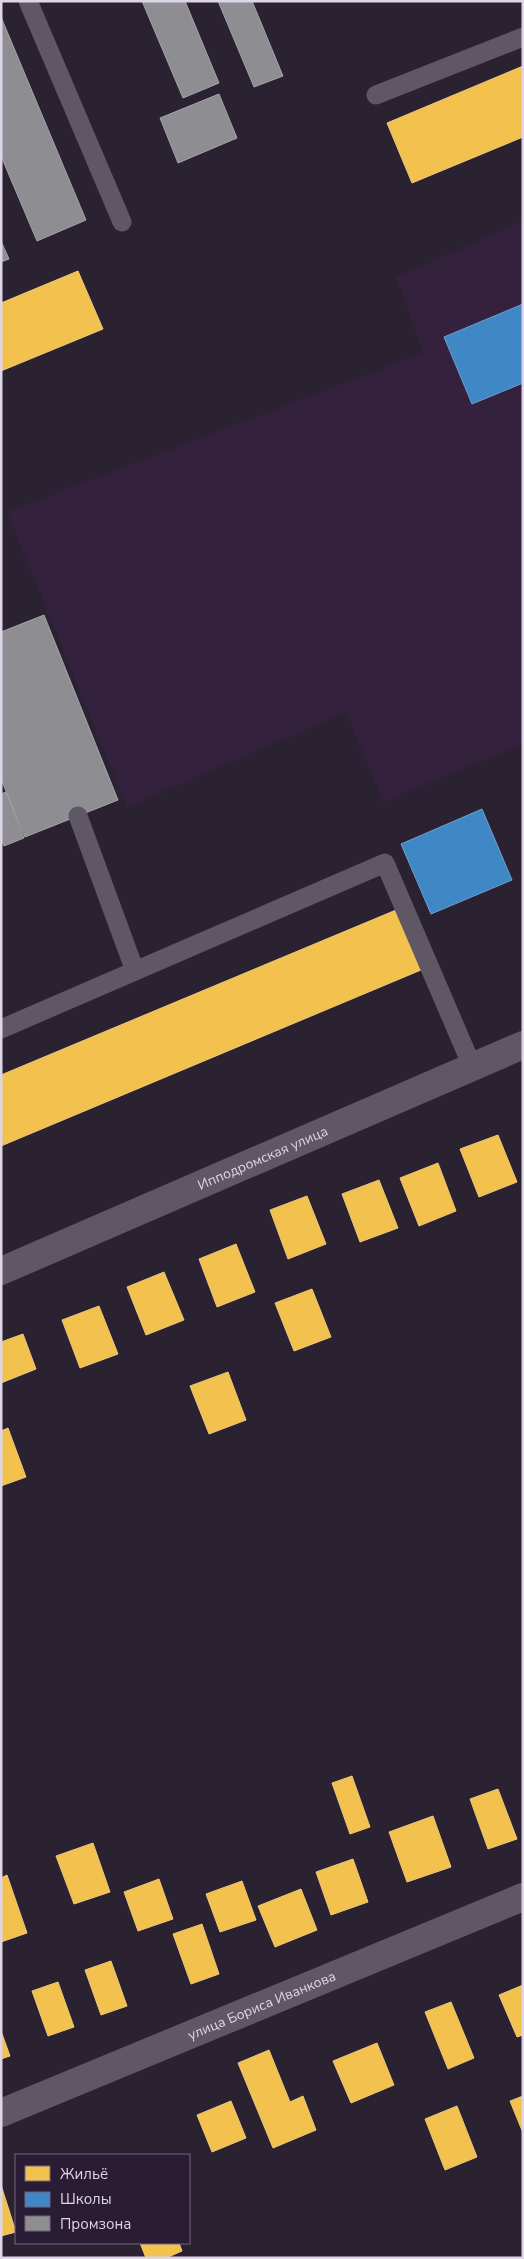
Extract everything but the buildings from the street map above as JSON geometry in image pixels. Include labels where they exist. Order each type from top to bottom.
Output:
[{"type":"street","name":"Ипподромская улица","points":[[1,1271],[523,1045]]},
{"type":"street","name":"улица Бориса Иванкова","points":[[1,2113],[523,1897]]},
{"type":"lane","points":[[28,1],[122,222]]},
{"type":"lane","points":[[376,95],[523,37]]},
{"type":"lane","points":[[78,816],[135,971]]},
{"type":"lane","points":[[1,1029],[385,863],[472,1066]]},
{"type":"shaded area","points":[[523,221],[523,744],[383,802],[346,712],[127,807],[7,512],[423,353],[396,277]]}]
